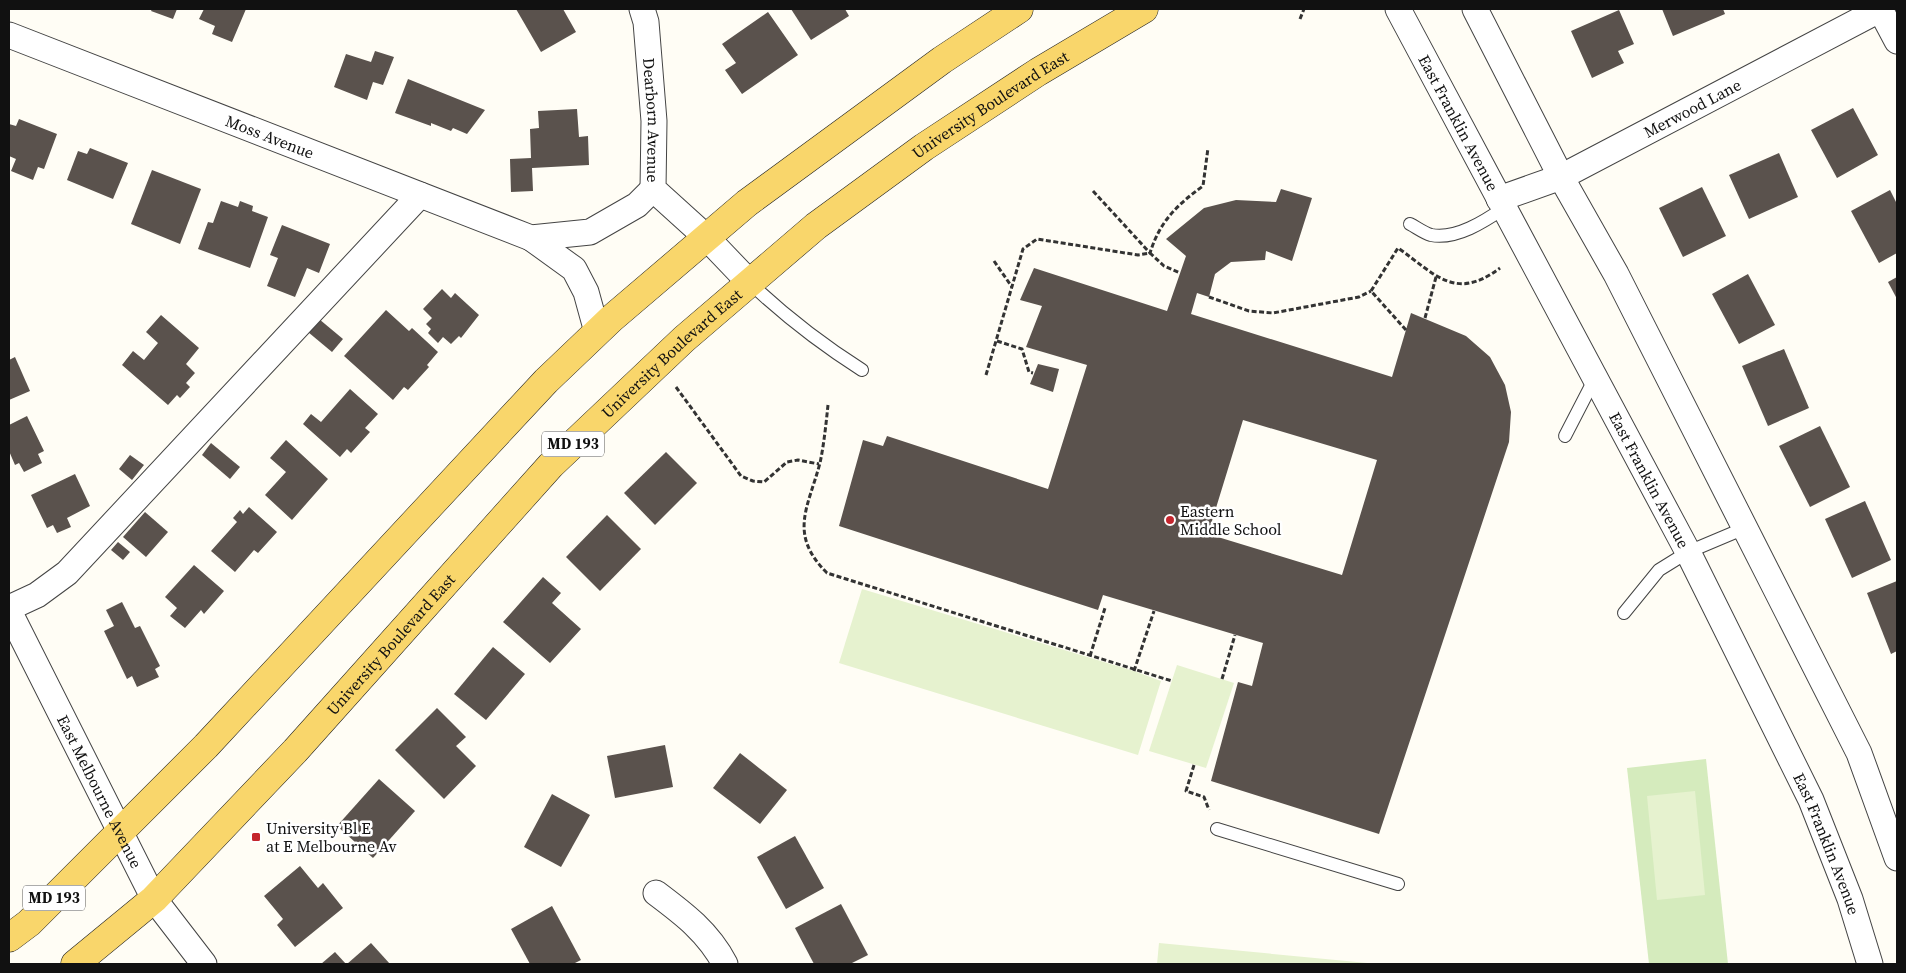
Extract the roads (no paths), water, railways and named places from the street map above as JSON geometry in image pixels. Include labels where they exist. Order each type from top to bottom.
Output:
[{"type":"main road","name":"MD 193","points":[[9,938],[29,922],[121,833],[206,746],[546,381],[597,332],[747,203],[919,77],[1019,9]]},
{"type":"main road","name":"University Boulevard East","points":[[74,964],[154,899],[295,751],[551,465],[684,339],[816,226],[924,147],[1038,72],[1144,9]]},
{"type":"street","name":"Dearborn Avenue","points":[[642,9],[646,22],[654,121],[653,189],[706,237],[750,283]]},
{"type":"street","name":"East Franklin Avenue","points":[[1398,9],[1688,552],[1811,800],[1850,899],[1870,964]]},
{"type":"street","points":[[1474,9],[1561,177],[1616,274],[1859,752],[1897,858]]},
{"type":"street","name":"Merwood Lane","points":[[1502,204],[1561,177],[1881,9]]},
{"type":"street","points":[[1881,9],[1897,41]]},
{"type":"street","name":"Moss Avenue","points":[[9,35],[531,238],[574,268],[586,292],[597,332]]},
{"type":"street","name":"Moss Avenue","points":[[531,238],[590,232],[637,205],[653,189]]},
{"type":"street","points":[[9,609],[37,595],[67,573],[420,195]]},
{"type":"street","name":"East Melbourne Avenue","points":[[9,609],[154,899],[204,964]]},
{"type":"street","points":[[656,892],[694,921],[715,945],[725,964]]},
{"type":"lane","points":[[1410,224],[1431,235],[1454,233],[1477,226],[1502,204]]},
{"type":"lane","points":[[750,283],[779,310],[821,344],[862,370]]},
{"type":"lane","points":[[1565,436],[1595,378]]},
{"type":"lane","points":[[1624,613],[1659,570],[1688,552],[1745,528]]},
{"type":"lane","points":[[1217,830],[1398,884]]},
{"type":"place","name":"Eastern Middle School","points":[[1170,520]]},
{"type":"place","name":"University Bl E at E Melbourne Av","points":[[256,837]]}]
